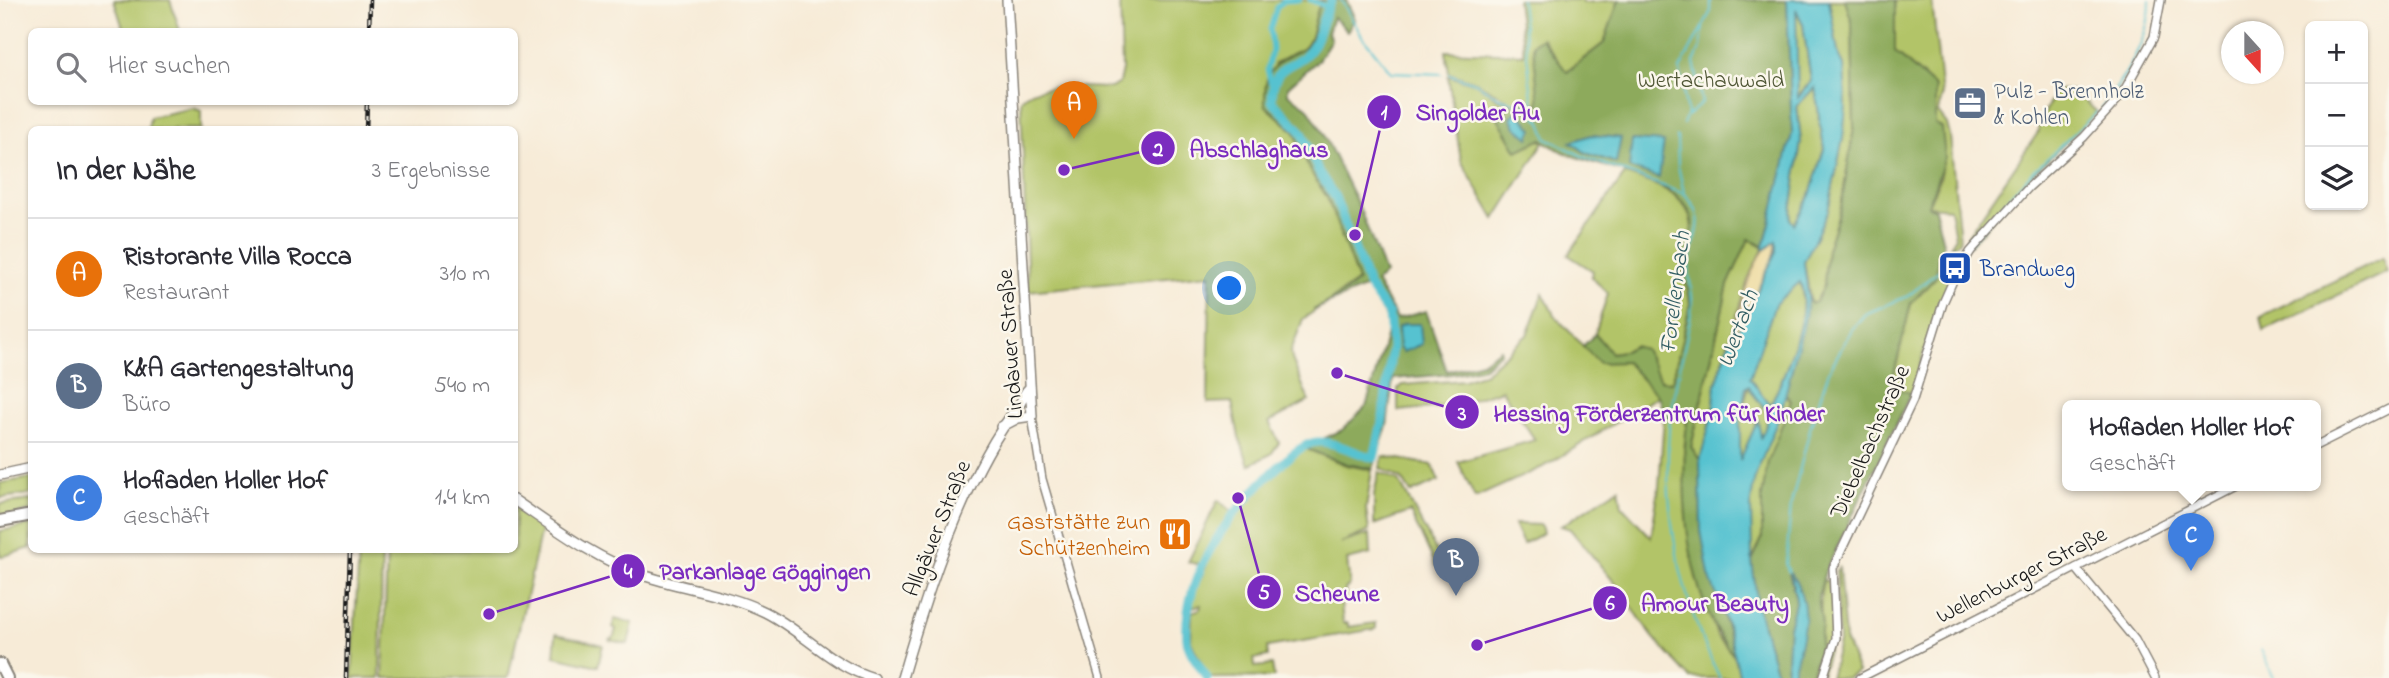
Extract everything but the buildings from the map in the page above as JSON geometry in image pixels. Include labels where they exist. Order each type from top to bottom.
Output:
[{"type":"highway","points":[[0,521],[28,516]]},
{"type":"highway","points":[[0,664],[7,678]]},
{"type":"main road","name":"Lindauer Straße","points":[[1007,0],[1032,416]]},
{"type":"main road","name":"Allgäuer Straße","points":[[902,678],[947,548],[1001,427],[1030,387]]},
{"type":"main road","points":[[1001,427],[1018,418],[1032,416]]},
{"type":"main road","points":[[3,474],[28,469]]},
{"type":"main road","points":[[3,474],[28,474]]},
{"type":"main road","points":[[518,503],[597,555],[642,575],[745,603],[791,627],[852,670],[874,678]]},
{"type":"street","name":"Diebelbachstraße","points":[[1823,678],[1836,638],[1833,568],[1913,400],[1943,303],[1955,276],[1971,251],[2029,187],[2084,137],[2121,96],[2154,37],[2161,0]]},
{"type":"street","points":[[2321,443],[2389,409]]},
{"type":"street","name":"Lindauer Straße","points":[[1032,416],[1042,479],[1100,678]]},
{"type":"street","name":"Wellenburger Straße","points":[[1860,678],[2226,491]]},
{"type":"street","points":[[2076,568],[2135,640],[2155,678]]},
{"type":"green space","points":[[114,0],[170,0],[179,28],[123,28]]},
{"type":"green space","points":[[1120,0],[1322,0],[1308,43],[1299,52],[1275,63],[1265,105],[1295,132],[1309,169],[1327,197],[1358,281],[1303,319],[1291,351],[1309,401],[1269,422],[1279,443],[1271,454],[1249,465],[1239,437],[1232,402],[1208,403],[1210,274],[1028,291],[1021,100],[1037,90],[1111,88],[1119,83],[1122,70]]},
{"type":"green space","points":[[1322,0],[1346,0],[1355,19],[1347,31],[1333,17],[1328,33],[1331,40],[1318,60],[1288,87],[1288,94],[1307,107],[1321,129],[1359,207],[1385,274],[1376,282],[1397,319],[1426,311],[1447,371],[1482,362],[1500,349],[1501,352],[1484,367],[1452,374],[1393,379],[1387,426],[1373,469],[1347,464],[1304,448],[1342,430],[1366,407],[1388,330],[1386,317],[1366,287],[1313,310],[1347,291],[1358,281],[1327,197],[1309,169],[1295,132],[1265,105],[1268,75],[1276,64],[1308,43]]},
{"type":"green space","points":[[1517,0],[1581,0],[1582,3],[1619,0],[1604,43],[1566,72],[1542,38],[1533,44],[1540,105],[1512,102],[1478,83],[1449,73],[1446,51],[1524,54]]},
{"type":"green space","name":"Wertachauwald","points":[[1619,0],[1787,0],[1792,134],[1764,247],[1749,239],[1728,285],[1691,447],[1700,460],[1701,531],[1735,657],[1718,633],[1705,605],[1689,544],[1684,481],[1687,420],[1664,416],[1658,396],[1626,362],[1599,363],[1583,346],[1595,334],[1611,353],[1634,346],[1645,349],[1660,380],[1672,382],[1690,305],[1681,262],[1692,232],[1691,217],[1682,202],[1667,190],[1647,180],[1557,149],[1542,139],[1517,151],[1498,118],[1512,102],[1539,104],[1533,44],[1541,38],[1567,72],[1604,43]],"holes":[[[1591,135],[1620,138],[1616,163],[1572,142]]]},
{"type":"green space","points":[[1829,0],[1845,0],[1852,22],[1854,128],[1841,207],[1827,250],[1824,285],[1817,302],[1811,304],[1804,262],[1828,211],[1843,138],[1844,66],[1838,52]]},
{"type":"green space","name":"Wertachauwald","points":[[1845,0],[1895,0],[1895,52],[1935,87],[1935,123],[1942,128],[1945,157],[1928,206],[1935,209],[1944,247],[1938,258],[1936,277],[1911,303],[1891,387],[1911,393],[1825,572],[1818,597],[1822,624],[1819,649],[1810,678],[1792,678],[1804,623],[1789,573],[1796,599],[1789,628],[1786,678],[1778,678],[1758,609],[1752,561],[1762,539],[1762,496],[1768,461],[1791,401],[1785,394],[1808,297],[1811,304],[1816,302],[1824,285],[1827,250],[1841,207],[1854,128],[1852,22]]},
{"type":"green space","points":[[1895,0],[1932,0],[1942,96],[1938,112],[1947,124],[1950,136],[1960,241],[1950,247],[1955,237],[1950,208],[1928,206],[1941,175],[1935,123],[1935,87],[1895,52]]},
{"type":"green space","points":[[1795,9],[1803,24],[1811,81],[1797,98]]},
{"type":"green space","points":[[1448,76],[1477,84],[1498,99],[1511,103],[1498,118],[1544,142],[1495,219],[1461,161]]},
{"type":"green space","points":[[1812,87],[1815,87],[1824,149],[1810,195],[1795,225],[1790,219],[1801,141],[1797,105]]},
{"type":"green space","points":[[2056,90],[2074,91],[2097,112],[2026,181],[1970,245],[1967,237],[2039,131],[2038,126]]},
{"type":"green space","points":[[193,108],[201,111],[201,126],[148,126],[150,117]]},
{"type":"green space","points":[[1625,174],[1672,194],[1688,212],[1691,224],[1691,238],[1682,264],[1690,305],[1672,382],[1661,381],[1644,349],[1634,346],[1610,353],[1595,334],[1608,293],[1591,277],[1593,271],[1568,255]]},
{"type":"green space","points":[[1749,238],[1764,247],[1742,298],[1716,384],[1713,412],[1700,460],[1691,448],[1728,285]]},
{"type":"green space","points":[[1962,248],[1965,251],[1937,310],[1911,393],[1891,388],[1911,303],[1936,277],[1938,261]]},
{"type":"green space","points":[[2382,258],[2387,272],[2264,330],[2261,316]]},
{"type":"green space","points":[[1800,281],[1803,296],[1800,328],[1770,406],[1750,378],[1775,304]]},
{"type":"green space","points":[[1543,293],[1554,315],[1598,362],[1626,361],[1658,396],[1547,465],[1475,498],[1458,462],[1535,440],[1502,390],[1452,406],[1398,411],[1398,389],[1403,385],[1464,380],[1485,373],[1527,335]]},
{"type":"green space","points":[[1749,385],[1768,414],[1768,420],[1760,439],[1757,421],[1740,463],[1740,419]]},
{"type":"green space","points":[[1785,394],[1791,400],[1762,496],[1762,539],[1752,561],[1752,488]]},
{"type":"green space","points":[[1676,415],[1687,420],[1684,452],[1697,576],[1717,636],[1735,657],[1740,678],[1690,678],[1653,637],[1615,583],[1570,529],[1561,526],[1619,488],[1622,506],[1651,537],[1659,486],[1664,416]]},
{"type":"green space","points":[[1304,448],[1346,465],[1372,470],[1366,509],[1369,531],[1341,543],[1370,534],[1371,554],[1347,560],[1350,585],[1345,589],[1346,600],[1341,602],[1343,623],[1348,623],[1348,627],[1376,623],[1376,629],[1267,647],[1268,656],[1254,659],[1255,667],[1272,665],[1274,677],[1209,678],[1191,642],[1192,612],[1200,609],[1201,605],[1192,607],[1194,593],[1206,566],[1188,562],[1218,500],[1237,515],[1267,480]]},
{"type":"green space","points":[[1383,456],[1432,465],[1439,481],[1411,493],[1402,479],[1380,468]]},
{"type":"green space","points":[[1379,472],[1399,481],[1439,554],[1450,552],[1436,566],[1410,512],[1374,525],[1374,494]]},
{"type":"green space","points":[[28,478],[28,494],[0,498],[0,483]]},
{"type":"green space","points":[[28,500],[28,512],[0,518],[0,504]]},
{"type":"green space","points":[[518,509],[542,526],[508,678],[383,678],[387,553],[518,553]]},
{"type":"green space","points":[[1514,524],[1541,525],[1543,533],[1523,544]]},
{"type":"green space","points":[[28,526],[28,549],[0,557],[0,531]]},
{"type":"green space","points":[[359,553],[382,553],[380,678],[352,678]]},
{"type":"green space","points":[[1839,568],[1845,640],[1858,672],[1847,678],[1830,678],[1839,642],[1836,571]]},
{"type":"green space","points":[[1827,580],[1833,617],[1830,641],[1820,678],[1810,678],[1820,640],[1823,581]]},
{"type":"green space","points":[[614,619],[633,623],[628,644],[609,640],[613,639],[616,629],[613,627]]},
{"type":"green space","points":[[556,634],[603,645],[598,666],[554,656]]},
{"type":"sand","points":[[1777,240],[1772,262],[1738,331],[1734,328],[1749,278],[1761,254]]},
{"type":"water","points":[[1787,0],[1829,0],[1838,52],[1844,66],[1846,106],[1843,138],[1828,211],[1804,262],[1808,297],[1804,323],[1780,415],[1755,476],[1751,501],[1752,561],[1758,609],[1778,678],[1740,678],[1727,624],[1709,575],[1701,531],[1700,460],[1713,412],[1716,384],[1734,328],[1738,330],[1776,252],[1776,241],[1765,250],[1764,247],[1792,134]],"holes":[[[1796,9],[1803,24],[1811,81],[1798,98]],[[1815,87],[1824,149],[1810,195],[1794,224],[1790,219],[1801,141],[1797,106]],[[1800,282],[1803,294],[1802,309],[1795,344],[1770,405],[1750,378],[1775,304]],[[1749,386],[1765,408],[1768,418],[1761,437],[1758,420],[1740,460],[1740,419],[1746,387]]]},
{"type":"water","points":[[1517,111],[1533,129],[1529,138],[1516,127],[1511,117]]},
{"type":"water","points":[[1591,135],[1621,138],[1616,163],[1586,153],[1571,142]]},
{"type":"water","points":[[1632,140],[1664,142],[1659,178],[1629,168]]},
{"type":"water","points":[[1420,324],[1422,344],[1403,352],[1399,348],[1398,327]]},
{"type":"water","points":[[1790,572],[1803,599],[1804,624],[1792,678],[1786,678],[1789,628],[1796,599]]},
{"type":"waterway","points":[[1272,87],[1267,69],[1272,50],[1270,29],[1277,7],[1284,1],[1300,0]]},
{"type":"waterway","points":[[1310,0],[1327,7]]},
{"type":"waterway","points":[[1207,678],[1188,645],[1188,615],[1192,591],[1201,568],[1227,523],[1260,485],[1289,457],[1307,445],[1327,443],[1374,458],[1383,418],[1392,346],[1389,315],[1369,287],[1335,197],[1318,171],[1302,132],[1272,101],[1276,78],[1312,47],[1332,0]]},
{"type":"waterway","points":[[1341,0],[1362,36],[1391,72],[1442,74]]},
{"type":"waterway","name":"Forellenbach","points":[[1521,0],[1532,99],[1547,138],[1584,157],[1685,194],[1697,213],[1698,229],[1689,266],[1692,305],[1669,430],[1669,494],[1672,526],[1685,588],[1706,649],[1720,678]]},
{"type":"waterway","points":[[1683,124],[1687,114],[1680,69],[1711,11],[1711,0]]},
{"type":"waterway","points":[[2102,108],[2135,57],[2146,28],[2150,0]]},
{"type":"waterway","points":[[1687,116],[1702,103],[1694,62],[1701,47],[1703,26]]},
{"type":"waterway","points":[[1449,74],[1478,84],[1499,98],[1529,107],[1539,120]]},
{"type":"waterway","points":[[1969,244],[2024,180],[2097,112]]},
{"type":"waterway","points":[[1677,137],[1678,166],[1684,193]]},
{"type":"waterway","points":[[1789,572],[1786,565],[1791,504],[1811,425],[1829,371],[1852,329],[1865,314],[1908,296],[1964,250]]},
{"type":"waterway","points":[[2261,650],[2274,678]]},
{"type":"railway","points":[[369,28],[370,0]]},
{"type":"railway","points":[[366,126],[367,105]]},
{"type":"railway","points":[[346,678],[350,553]]},
{"type":"place","name":"Pulz - Brennholz & Kohlen","points":[[1970,103]]},
{"type":"place","name":"Ristorante Villa Rocca","points":[[1074,139]]},
{"type":"place","name":"Abschlaghaus","points":[[1064,170]]},
{"type":"place","name":"Singolder Au","points":[[1355,235]]},
{"type":"place","name":"Brandweg","points":[[1955,268]]},
{"type":"place","name":"Hessing Förderzentrum für Kinder","points":[[1337,373]]},
{"type":"place","name":"Scheune","points":[[1238,498]]},
{"type":"place","name":"Gaststätte zun Schützenheim","points":[[1175,534]]},
{"type":"place","name":"Hofladen Holler Hof","points":[[2191,571]]},
{"type":"place","name":"K&A Gartengestaltung","points":[[1456,596]]},
{"type":"place","name":"Parkanlage Göggingen","points":[[489,614]]},
{"type":"place","name":"Amour Beauty","points":[[1477,645]]},
{"type":"water label","name":"Wertach","points":[[1737,328]]}]
